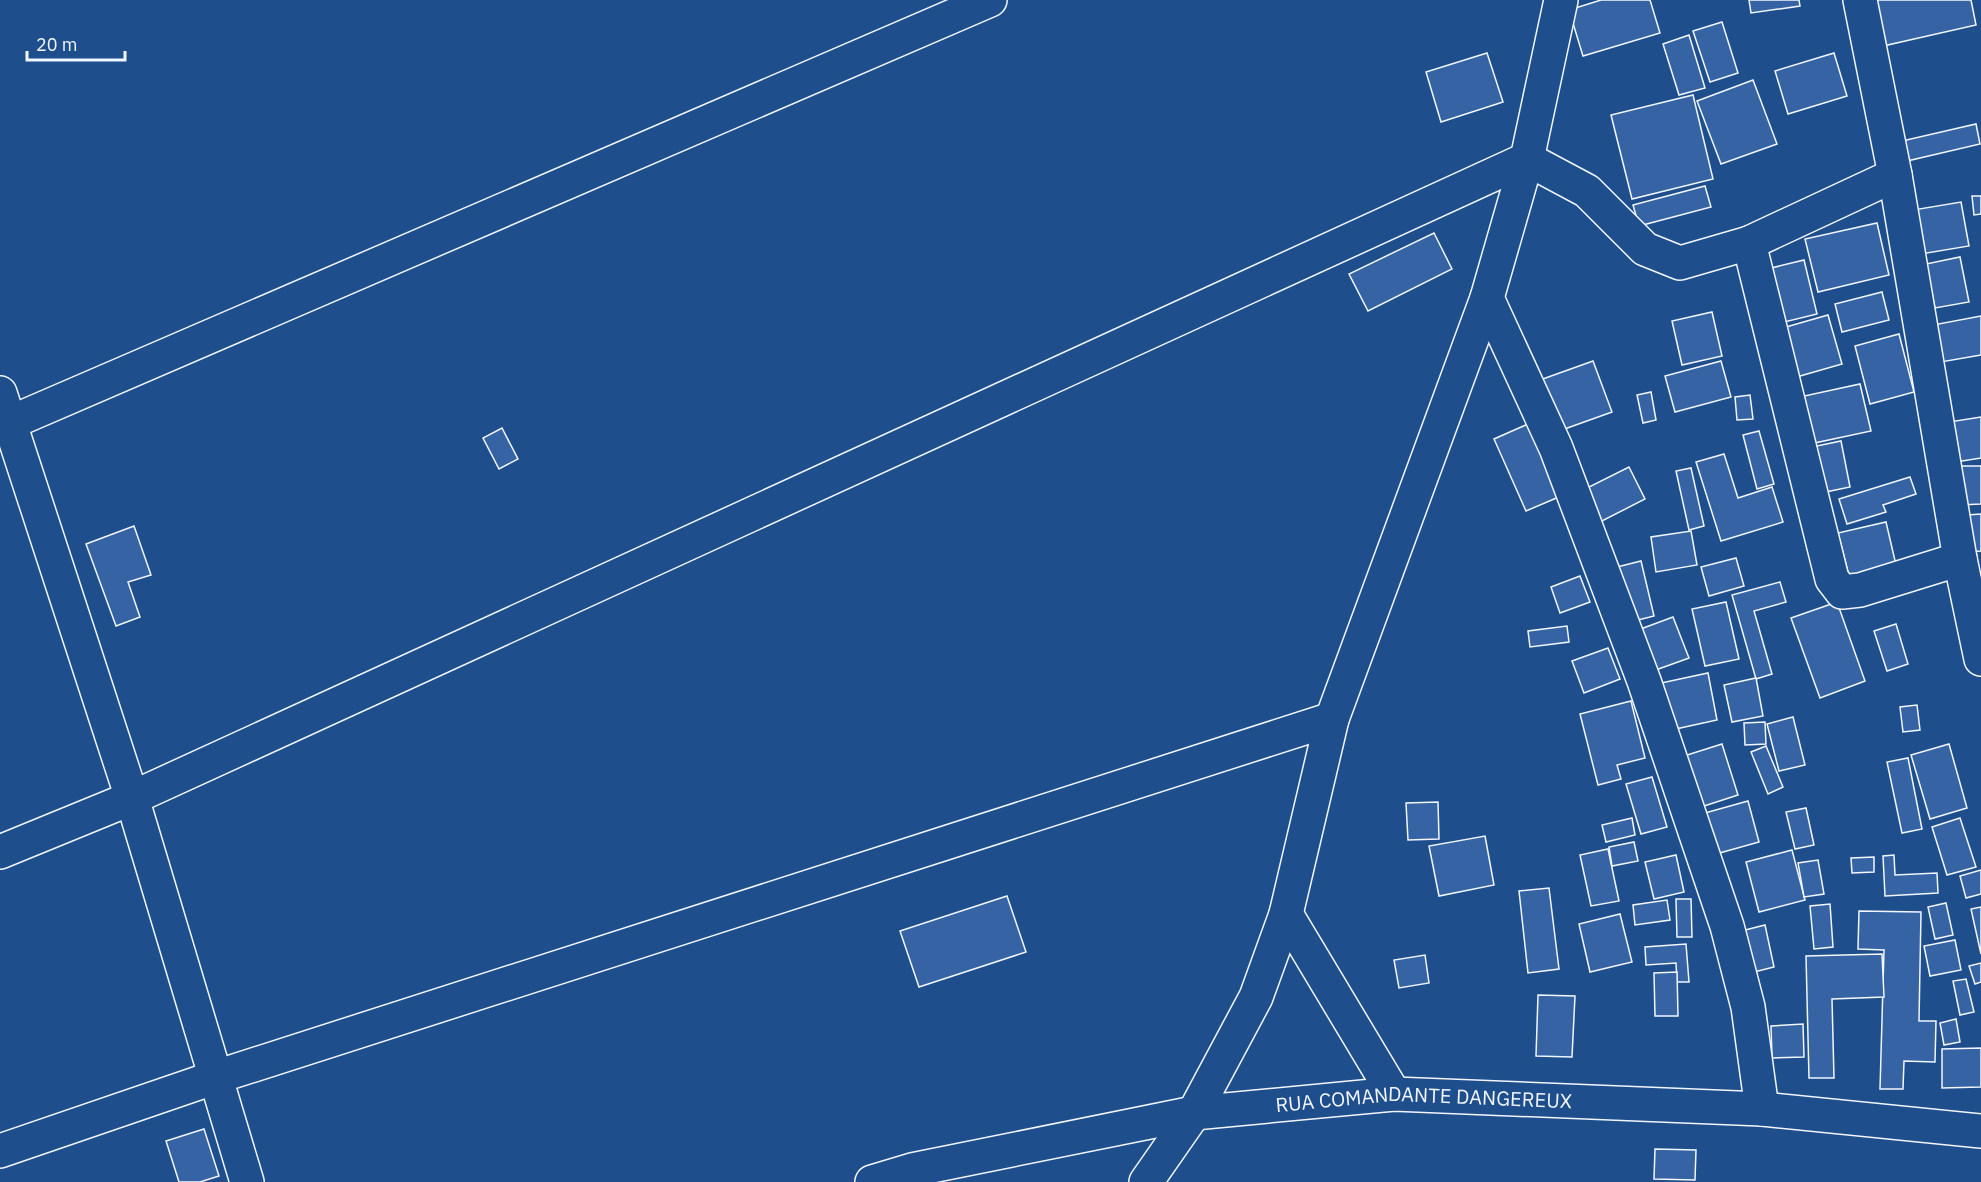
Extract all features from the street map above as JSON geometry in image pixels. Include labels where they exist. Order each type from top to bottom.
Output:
[{"type":"street","points":[[247,1182],[132,798],[3,415],[990,0]]},
{"type":"street","points":[[1146,1182],[1194,1113],[1256,997],[1286,914],[1332,719],[1487,298],[1527,159],[1561,0]]},
{"type":"street","points":[[1860,0],[1895,175],[1960,559],[1981,659]]},
{"type":"street","points":[[1527,159],[1587,191],[1645,249],[1680,263],[1749,243],[1895,175]]},
{"type":"street","points":[[0,852],[132,798],[1527,159]]},
{"type":"street","points":[[1749,243],[1832,579],[1842,591],[1860,590],[1960,559]]},
{"type":"street","points":[[1487,298],[1556,448],[1644,681],[1716,892],[1748,1006],[1762,1109]]},
{"type":"street","points":[[0,1151],[216,1077],[1332,719]]},
{"type":"street","points":[[1286,914],[1394,1094]]},
{"type":"street","name":"RUA COMANDANTE DANGEREUX","points":[[872,1182],[912,1170],[1194,1113],[1394,1094],[1762,1109],[1981,1131]]},
{"type":"building","points":[[1601,0],[1650,0],[1660,33],[1583,56],[1569,10]]},
{"type":"building","points":[[1749,0],[1799,0],[1800,6],[1751,13]]},
{"type":"building","points":[[1872,0],[1971,0],[1976,25],[1883,46]]},
{"type":"building","points":[[1722,22],[1738,73],[1710,82],[1693,31]]},
{"type":"building","points":[[1689,35],[1705,88],[1679,95],[1663,44]]},
{"type":"building","points":[[1487,53],[1503,102],[1441,122],[1426,72]]},
{"type":"building","points":[[1834,53],[1847,96],[1788,114],[1775,71]]},
{"type":"building","points":[[1753,80],[1777,144],[1721,164],[1697,101]]},
{"type":"building","points":[[1693,95],[1713,179],[1632,199],[1611,115]]},
{"type":"building","points":[[1976,124],[1980,144],[1907,161],[1902,141]]},
{"type":"building","points":[[1705,186],[1711,207],[1639,226],[1633,205]]},
{"type":"building","points":[[1972,196],[1981,196],[1981,214],[1974,215]]},
{"type":"building","points":[[1961,202],[1969,246],[1921,254],[1913,210]]},
{"type":"building","points":[[1877,223],[1889,275],[1818,292],[1805,239]]},
{"type":"building","points":[[1434,233],[1452,269],[1368,311],[1349,274]]},
{"type":"building","points":[[1960,257],[1969,302],[1935,308],[1926,264]]},
{"type":"building","points":[[1804,260],[1817,314],[1776,324],[1763,270]]},
{"type":"building","points":[[1882,292],[1889,320],[1842,332],[1835,304]]},
{"type":"building","points":[[1712,312],[1722,356],[1682,365],[1672,321]]},
{"type":"building","points":[[1828,315],[1842,364],[1793,378],[1779,329]]},
{"type":"building","points":[[1981,316],[1981,355],[1941,362],[1933,325]]},
{"type":"building","points":[[1899,334],[1914,392],[1870,404],[1855,346]]},
{"type":"building","points":[[1593,361],[1612,412],[1559,431],[1540,380]]},
{"type":"building","points":[[1721,361],[1731,397],[1675,412],[1665,376]]},
{"type":"building","points":[[1860,384],[1871,431],[1805,445],[1795,398]]},
{"type":"building","points":[[1651,392],[1656,420],[1643,423],[1637,395]]},
{"type":"building","points":[[1750,395],[1753,419],[1737,420],[1735,397]]},
{"type":"building","points":[[1981,417],[1981,458],[1956,462],[1949,422]]},
{"type":"building","points":[[1528,424],[1561,496],[1526,511],[1494,439]]},
{"type":"building","points":[[502,428],[518,459],[499,469],[483,438]]},
{"type":"building","points":[[1759,431],[1774,484],[1757,489],[1743,435]]},
{"type":"building","points":[[1841,441],[1850,487],[1816,494],[1807,448]]},
{"type":"building","points":[[1724,454],[1738,498],[1772,487],[1783,522],[1721,541],[1696,462]]},
{"type":"building","points":[[1959,466],[1981,466],[1981,504],[1960,505]]},
{"type":"building","points":[[1629,467],[1645,499],[1596,524],[1579,492]]},
{"type":"building","points":[[1691,468],[1704,526],[1689,530],[1676,471]]},
{"type":"building","points":[[1910,477],[1916,494],[1883,505],[1886,512],[1847,524],[1839,499]]},
{"type":"building","points":[[1981,514],[1981,551],[1968,552],[1967,515]]},
{"type":"building","points":[[1886,522],[1896,565],[1849,576],[1838,533]]},
{"type":"building","points":[[134,526],[151,575],[128,582],[140,617],[116,626],[86,544]]},
{"type":"building","points":[[1691,531],[1697,565],[1656,572],[1651,537]]},
{"type":"building","points":[[1736,558],[1744,586],[1709,596],[1701,567]]},
{"type":"building","points":[[1641,561],[1654,616],[1630,622],[1617,567]]},
{"type":"building","points":[[1580,576],[1590,602],[1560,613],[1551,587]]},
{"type":"building","points":[[1780,582],[1786,602],[1754,611],[1772,674],[1756,679],[1732,595]]},
{"type":"building","points":[[1726,602],[1739,659],[1705,666],[1692,609]]},
{"type":"building","points":[[1837,602],[1865,681],[1820,698],[1791,618]]},
{"type":"building","points":[[1673,617],[1689,658],[1653,671],[1638,630]]},
{"type":"building","points":[[1896,624],[1908,664],[1887,671],[1874,631]]},
{"type":"building","points":[[1567,626],[1569,642],[1530,647],[1528,631]]},
{"type":"building","points":[[1608,648],[1620,679],[1584,693],[1572,661]]},
{"type":"building","points":[[1708,673],[1717,720],[1671,730],[1661,683]]},
{"type":"building","points":[[1756,678],[1763,716],[1732,722],[1724,685]]},
{"type":"building","points":[[1631,701],[1645,758],[1617,765],[1621,779],[1598,785],[1580,714]]},
{"type":"building","points":[[1917,705],[1920,730],[1903,732],[1900,707]]},
{"type":"building","points":[[1793,717],[1805,765],[1779,771],[1767,724]]},
{"type":"building","points":[[1765,722],[1766,744],[1745,745],[1744,723]]},
{"type":"building","points":[[1722,744],[1738,795],[1701,807],[1684,756]]},
{"type":"building","points":[[1949,744],[1967,808],[1930,819],[1911,755]]},
{"type":"building","points":[[1766,746],[1783,787],[1768,794],[1751,752]]},
{"type":"building","points":[[1908,758],[1922,829],[1902,833],[1887,762]]},
{"type":"building","points":[[1652,777],[1667,827],[1641,834],[1626,784]]},
{"type":"building","points":[[1748,801],[1759,842],[1716,854],[1705,813]]},
{"type":"building","points":[[1438,802],[1439,839],[1408,840],[1406,803]]},
{"type":"building","points":[[1806,808],[1814,845],[1795,849],[1786,812]]},
{"type":"building","points":[[1632,818],[1635,835],[1606,842],[1602,825]]},
{"type":"building","points":[[1960,818],[1976,867],[1947,875],[1932,827]]},
{"type":"building","points":[[1485,836],[1494,885],[1439,896],[1429,846]]},
{"type":"building","points":[[1634,842],[1638,861],[1612,866],[1609,847]]},
{"type":"building","points":[[1608,849],[1619,901],[1591,906],[1580,855]]},
{"type":"building","points":[[1792,850],[1805,900],[1759,912],[1746,862]]},
{"type":"building","points":[[1676,855],[1684,892],[1654,899],[1645,862]]},
{"type":"building","points":[[1894,855],[1895,875],[1937,873],[1938,893],[1885,896],[1883,856]]},
{"type":"building","points":[[1874,857],[1874,872],[1852,873],[1851,858]]},
{"type":"building","points":[[1818,860],[1824,894],[1804,897],[1798,863]]},
{"type":"building","points":[[1981,870],[1981,894],[1966,898],[1960,876]]},
{"type":"building","points":[[1549,888],[1559,969],[1528,973],[1519,891]]},
{"type":"building","points":[[1007,896],[1026,952],[919,987],[900,931]]},
{"type":"building","points":[[1676,899],[1691,899],[1692,937],[1677,937]]},
{"type":"building","points":[[1667,900],[1670,920],[1635,925],[1633,905]]},
{"type":"building","points":[[1946,903],[1953,935],[1935,939],[1928,907]]},
{"type":"building","points":[[1830,904],[1833,947],[1814,949],[1810,906]]},
{"type":"building","points":[[1981,907],[1981,954],[1971,909]]},
{"type":"building","points":[[1859,911],[1921,912],[1919,1021],[1936,1021],[1935,1062],[1904,1061],[1903,1089],[1880,1089],[1884,950],[1858,949]]},
{"type":"building","points":[[1620,914],[1632,962],[1590,972],[1579,924]]},
{"type":"building","points":[[1765,925],[1774,967],[1750,973],[1741,931]]},
{"type":"building","points":[[1955,940],[1961,970],[1930,976],[1924,946]]},
{"type":"building","points":[[1686,944],[1689,982],[1677,982],[1676,963],[1646,965],[1645,947]]},
{"type":"building","points":[[1882,954],[1884,997],[1832,999],[1834,1078],[1809,1078],[1806,956]]},
{"type":"building","points":[[1425,955],[1429,983],[1399,988],[1394,960]]},
{"type":"building","points":[[1981,963],[1981,982],[1975,984],[1969,966]]},
{"type":"building","points":[[1677,972],[1678,1016],[1655,1016],[1654,973]]},
{"type":"building","points":[[1966,979],[1974,1012],[1960,1015],[1953,981]]},
{"type":"building","points":[[1538,995],[1575,996],[1572,1057],[1536,1056]]},
{"type":"building","points":[[1956,1019],[1960,1042],[1944,1045],[1940,1023]]},
{"type":"building","points":[[1803,1024],[1804,1057],[1772,1058],[1771,1026]]},
{"type":"building","points":[[1981,1048],[1981,1087],[1942,1088],[1942,1049]]},
{"type":"building","points":[[204,1129],[219,1176],[200,1182],[179,1182],[166,1141]]},
{"type":"building","points":[[1655,1149],[1696,1150],[1695,1180],[1654,1179]]}]
